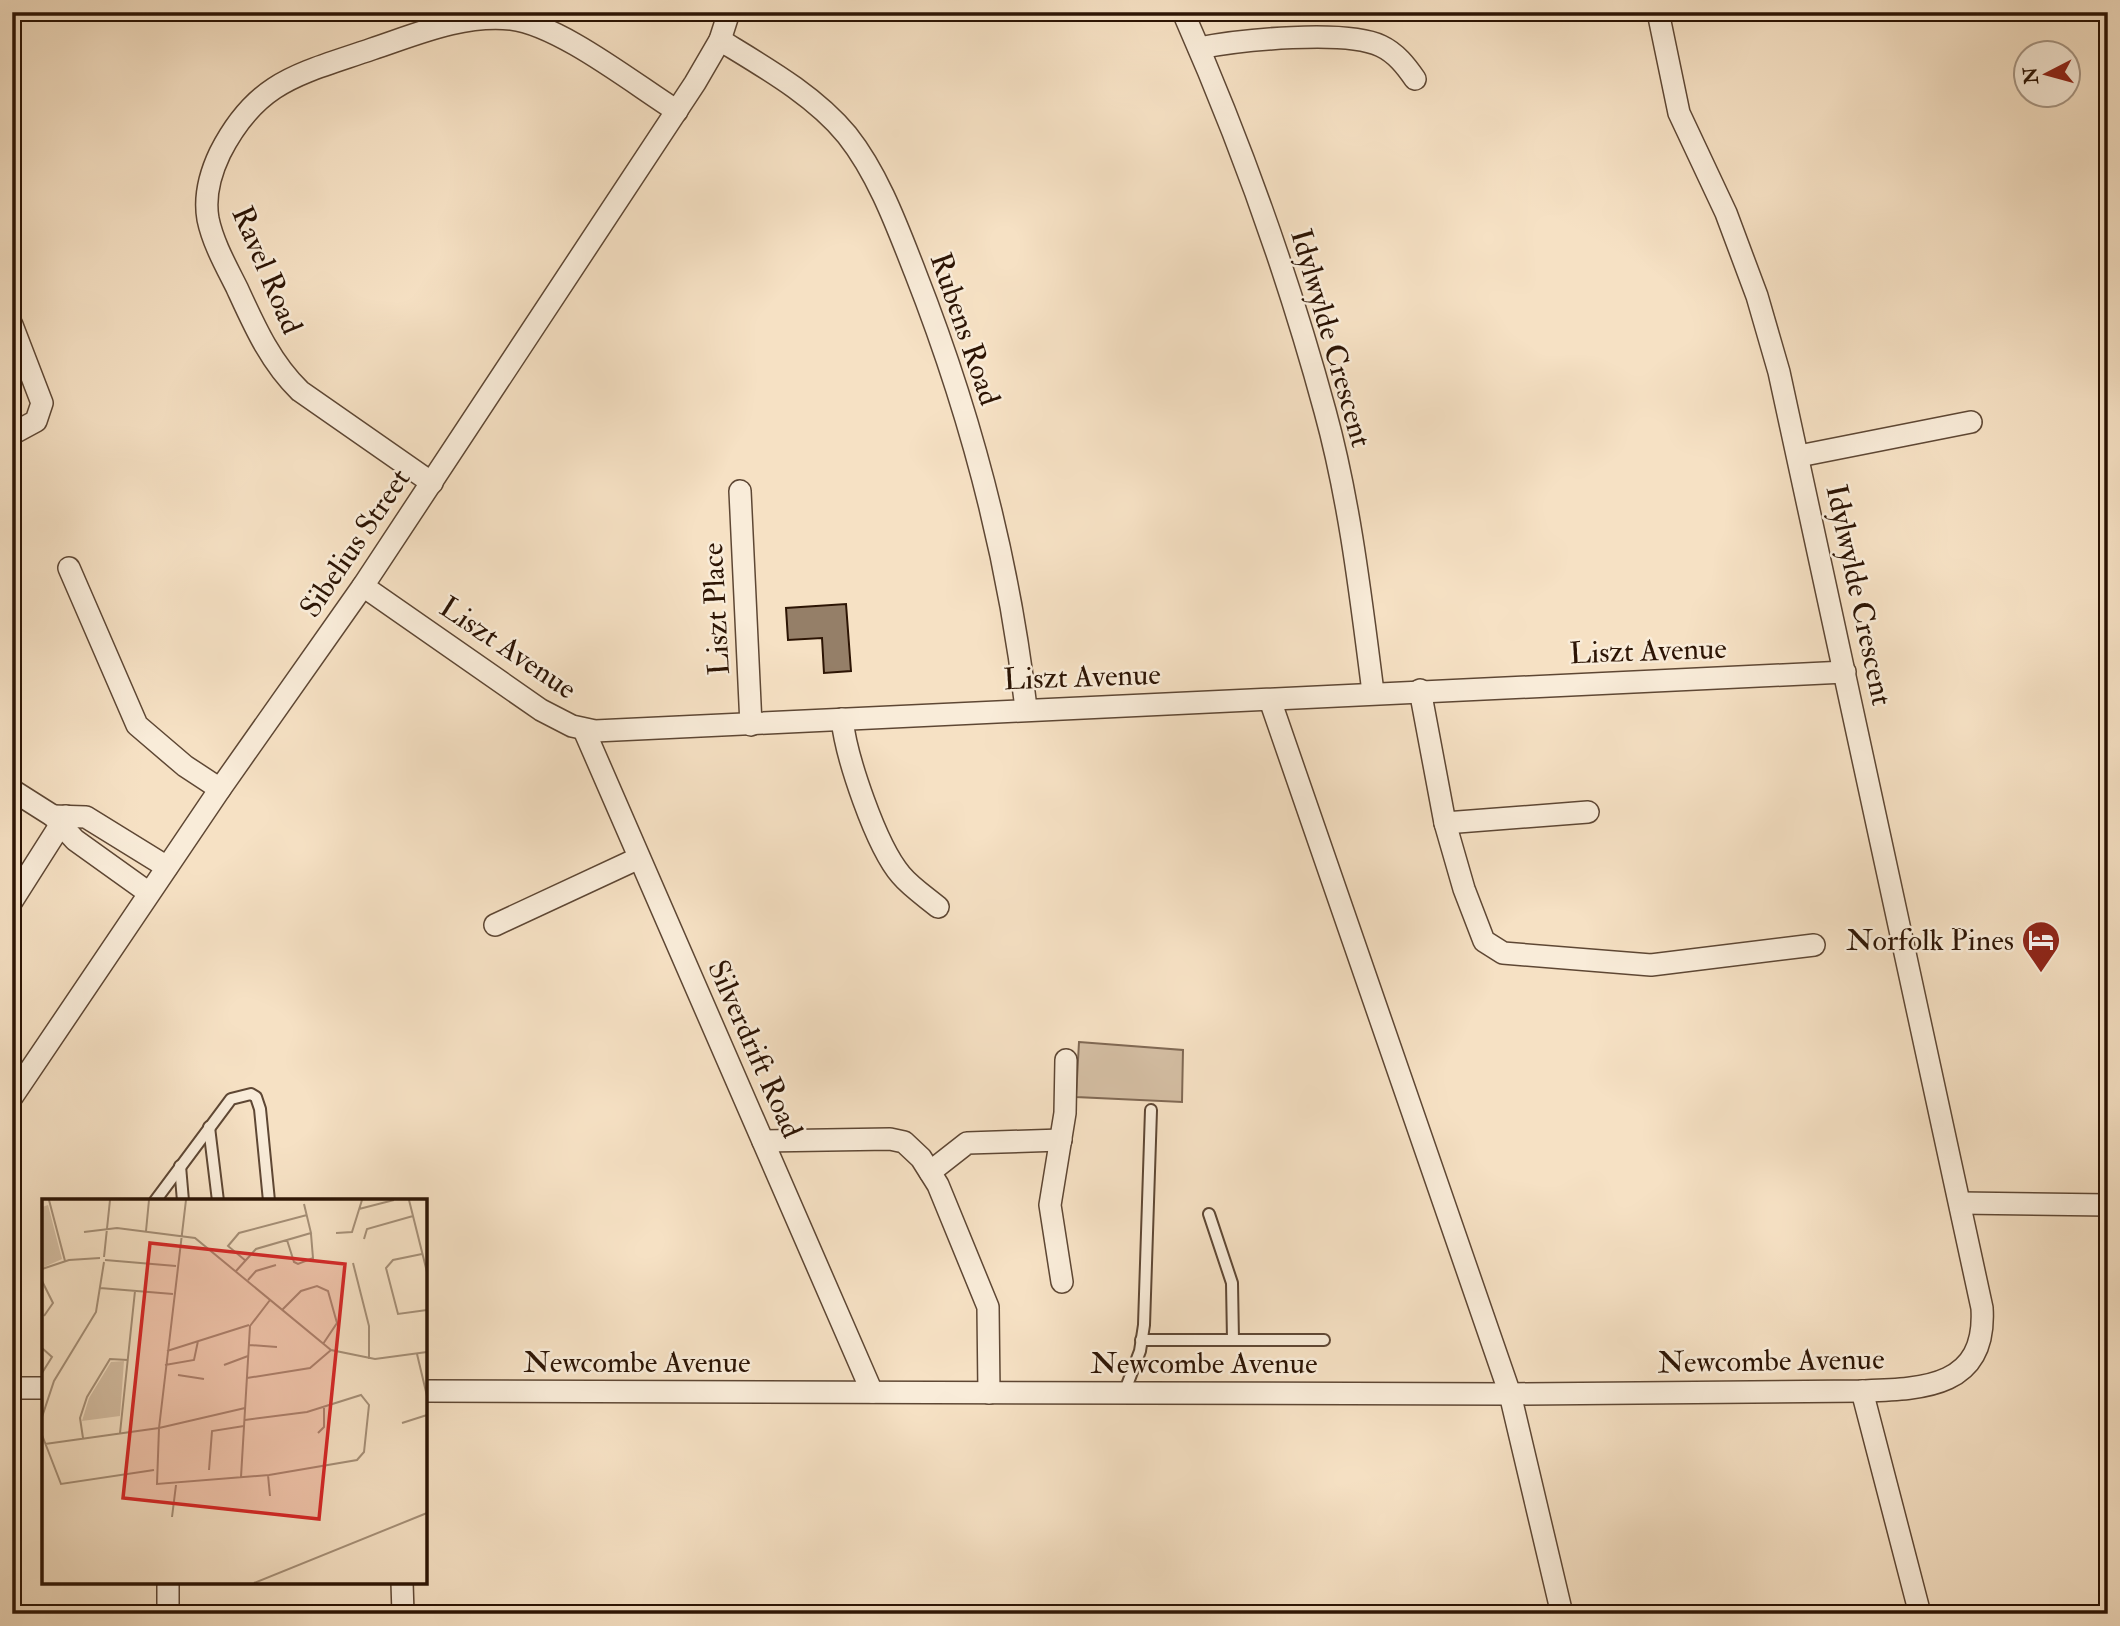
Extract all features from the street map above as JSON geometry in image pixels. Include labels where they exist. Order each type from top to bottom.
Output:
[{"type":"street","name":"Sibelius Street","points":[[12,1097],[220,789],[432,483],[677,111],[720,40],[729,12]]},
{"type":"street","name":"Idylwylde Crescent","points":[[1184,12],[1254,183],[1326,413],[1362,600],[1373,692]]},
{"type":"street","name":"Idylwylde Crescent","points":[[1658,12],[1679,113],[1726,213],[1757,296],[1799,456],[1982,1308],[1983,1332],[1973,1357]]},
{"type":"street","name":"Ravel Road","points":[[432,483],[307,397],[285,375],[261,340],[218,248],[207,212],[207,190],[212,170],[237,122],[264,93],[299,75],[435,27],[488,19],[512,19],[543,28],[677,111]]},
{"type":"street","points":[[1199,48],[1228,42],[1356,37],[1382,47],[1403,62],[1415,79]]},
{"type":"street","name":"Rubens Road","points":[[720,40],[800,93],[833,120],[856,149],[891,213],[937,332],[994,522],[1009,587],[1026,708]]},
{"type":"street","points":[[12,325],[42,403],[42,412],[36,421],[12,434]]},
{"type":"street","points":[[1799,456],[1971,422]]},
{"type":"street","name":"Liszt Place","points":[[740,491],[751,724]]},
{"type":"street","points":[[69,568],[137,725],[185,766],[220,789]]},
{"type":"street","name":"Liszt Avenue","points":[[363,586],[531,704],[584,730],[605,732],[1026,708],[1270,701],[1373,692],[1846,672]]},
{"type":"street","points":[[1420,690],[1446,823],[1479,933],[1491,948],[1503,953],[1651,965],[1814,945]]},
{"type":"street","points":[[1270,701],[1510,1394],[1562,1614]]},
{"type":"street","points":[[842,719],[849,762],[891,861],[906,880],[938,907]]},
{"type":"street","name":"Silverdrift Road","points":[[584,730],[872,1392]]},
{"type":"street","points":[[12,790],[60,819],[149,893]]},
{"type":"street","points":[[1446,823],[1588,812]]},
{"type":"street","points":[[60,819],[86,817],[167,867]]},
{"type":"street","points":[[12,901],[60,819]]},
{"type":"street","points":[[495,925],[639,858]]},
{"type":"street","points":[[1062,1282],[1050,1205],[1065,1113],[1066,1060]]},
{"type":"street","points":[[762,1141],[890,1139],[904,1142],[938,1185],[988,1307],[989,1392]]},
{"type":"street","points":[[930,1172],[967,1143],[1061,1140]]},
{"type":"street","points":[[1960,1203],[2108,1205]]},
{"type":"street","name":"Newcombe Avenue","points":[[427,1391],[1510,1394],[1862,1391],[1915,1389],[1940,1384],[1973,1357]]},
{"type":"street","points":[[12,1388],[42,1388]]},
{"type":"street","points":[[1862,1391],[1920,1614]]},
{"type":"street","points":[[168,1584],[168,1614]]},
{"type":"street","points":[[402,1584],[403,1614]]},
{"type":"lane","points":[[156,1199],[231,1099],[243,1095],[256,1097],[269,1199]]},
{"type":"lane","points":[[1125,1393],[1141,1340],[1152,1110]]},
{"type":"lane","points":[[209,1127],[218,1199]]},
{"type":"lane","points":[[180,1166],[183,1199]]},
{"type":"lane","points":[[1209,1214],[1232,1283],[1234,1340]]},
{"type":"lane","points":[[1141,1340],[1324,1340]]},
{"type":"shaded area","points":[[1079,1042],[1183,1050],[1182,1102],[1076,1097]]},
{"type":"building","points":[[846,604],[851,671],[824,673],[822,638],[788,640],[786,608]]},
{"type":"place","name":"Norfolk Pines","points":[[2041,974]]}]
